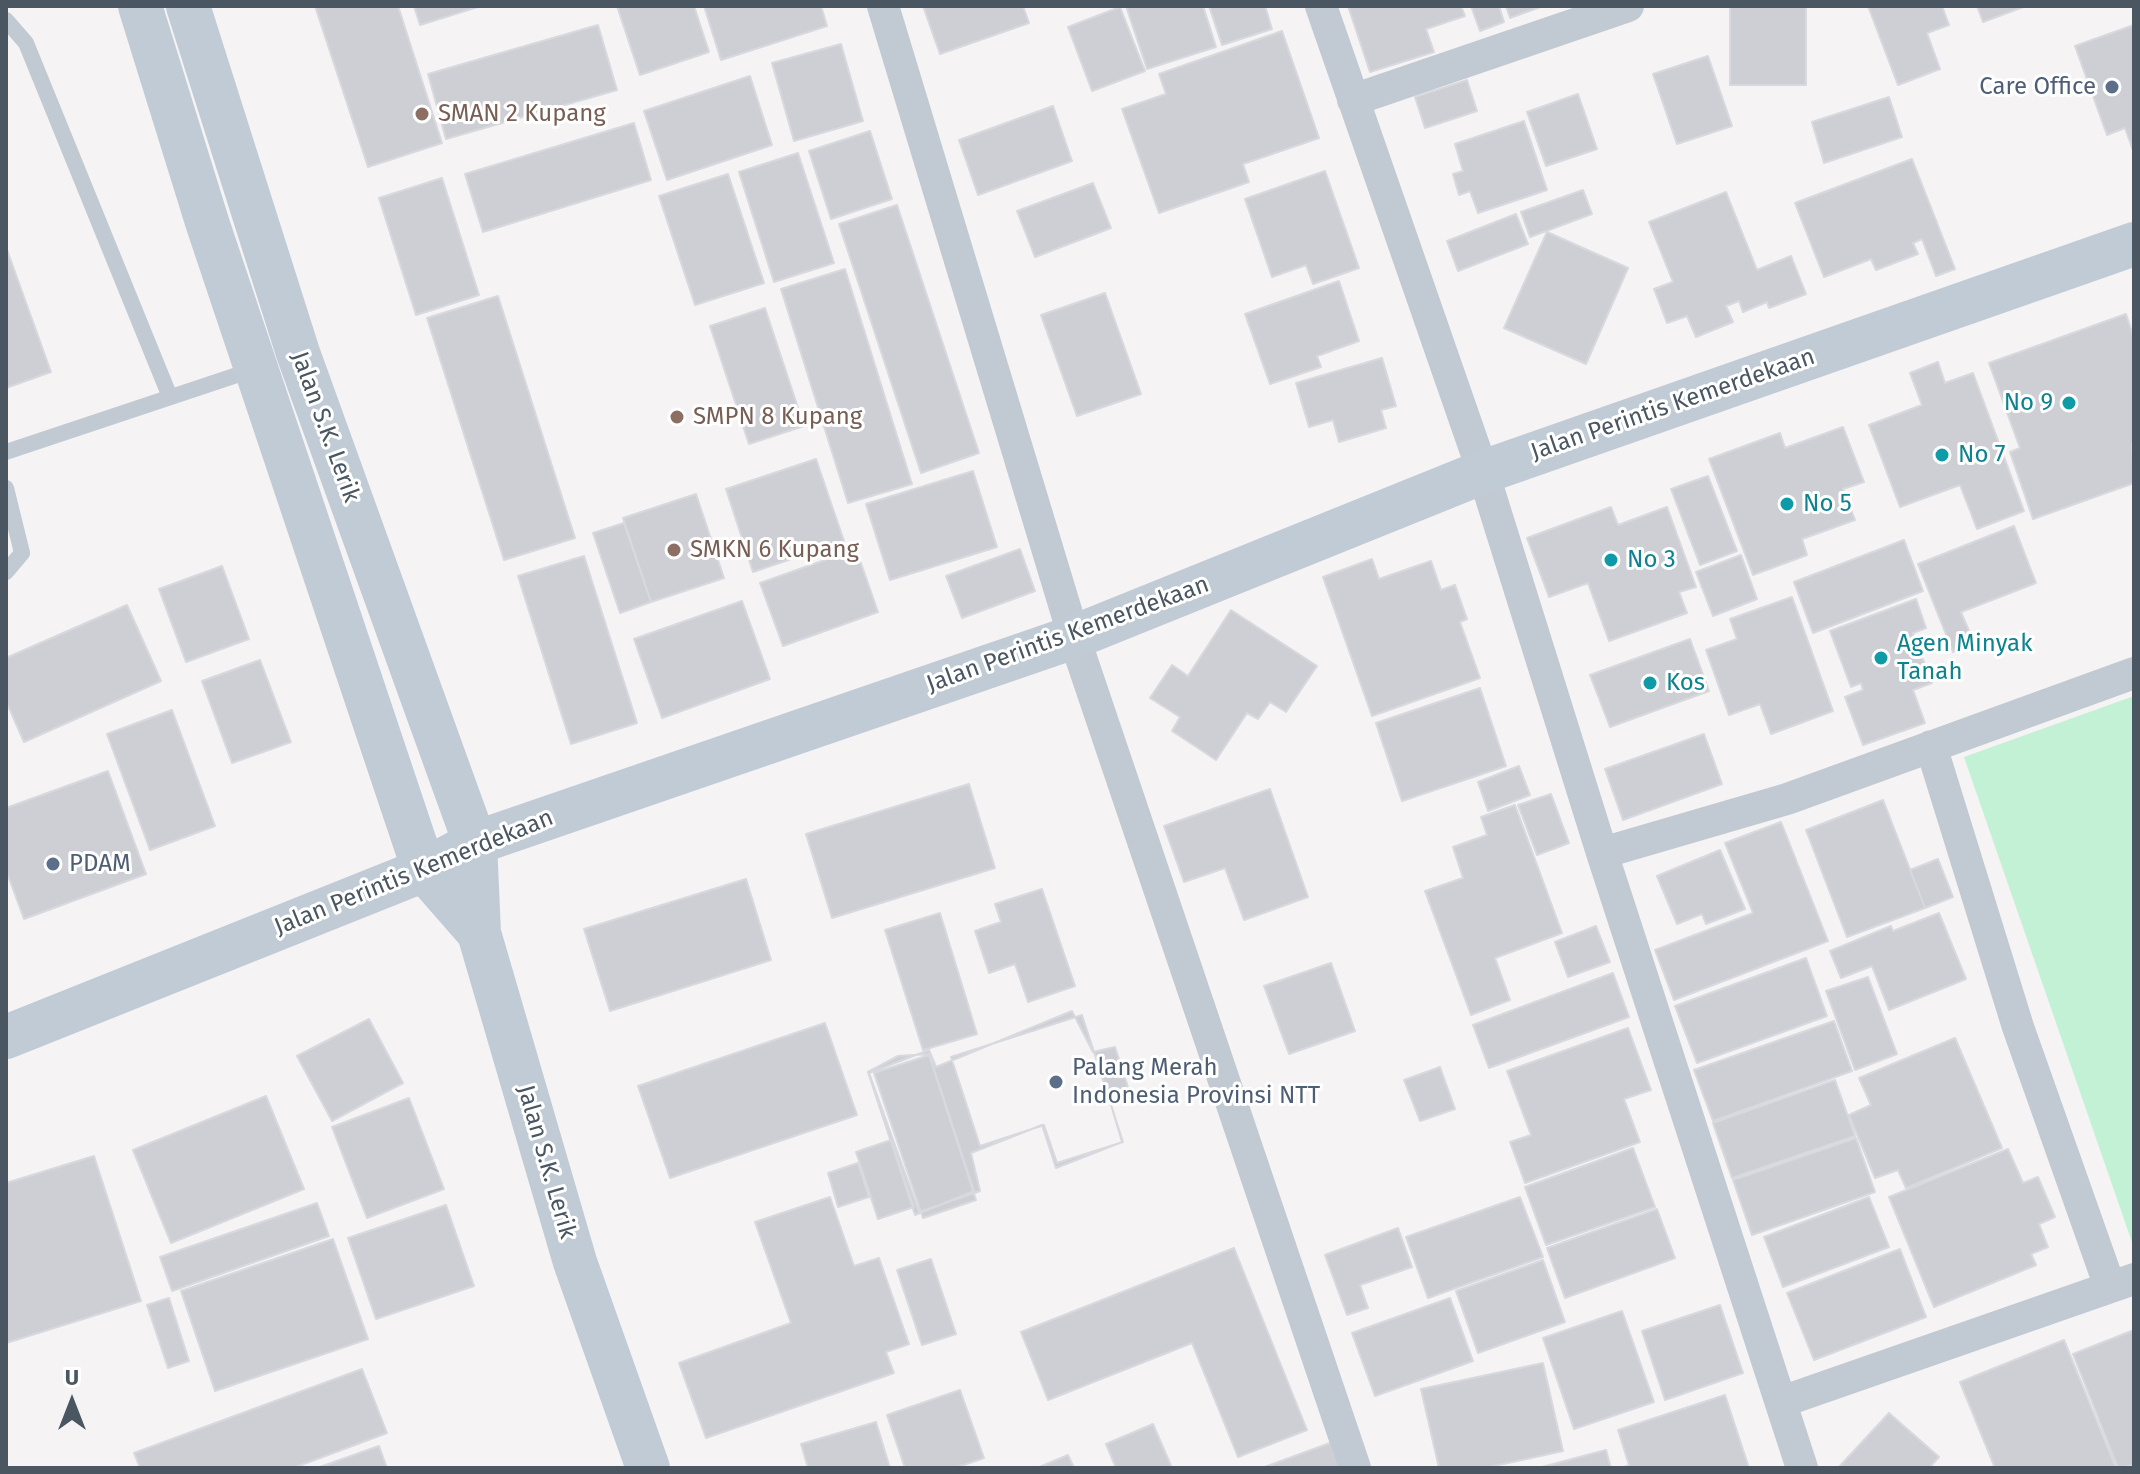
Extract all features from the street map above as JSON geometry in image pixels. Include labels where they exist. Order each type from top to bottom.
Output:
[{"type":"main road","points":[[140,6],[208,225],[277,361],[424,870]]},
{"type":"main road","name":"Jalan S.K. Lerik","points":[[188,6],[211,80],[277,361],[475,843],[479,933],[575,1262],[648,1468]]},
{"type":"main road","points":[[167,88],[211,80]]},
{"type":"main road","name":"Jalan Perintis Kemerdekaan","points":[[6,1037],[424,870],[475,843],[1074,637],[1483,472],[2134,244]]},
{"type":"main road","name":"Jalan S.K. Lerik","points":[[424,870],[479,933]]},
{"type":"street","points":[[883,6],[1074,637],[1355,1468]]},
{"type":"street","points":[[1321,6],[1483,472],[1602,853],[1802,1468]]},
{"type":"street","points":[[1353,100],[1628,6]]},
{"type":"street","points":[[1602,853],[1787,799],[2134,673]]},
{"type":"street","points":[[1781,1402],[2122,1283],[2018,1027],[1931,746]]},
{"type":"lane","points":[[6,20],[26,43],[170,397]]},
{"type":"lane","points":[[6,452],[277,361]]},
{"type":"lane","points":[[6,488],[22,553],[6,572]]},
{"type":"green space","points":[[2134,696],[2134,1248],[1964,757]]},
{"type":"building","points":[[315,6],[398,6],[442,143],[368,167]]},
{"type":"building","points":[[414,6],[481,6],[420,25]]},
{"type":"building","points":[[617,6],[694,6],[709,52],[640,75]]},
{"type":"building","points":[[704,6],[821,6],[827,26],[721,60]]},
{"type":"building","points":[[923,6],[1023,6],[1029,23],[940,54]]},
{"type":"building","points":[[1126,6],[1203,6],[1216,47],[1147,69]]},
{"type":"building","points":[[1209,6],[1265,6],[1272,29],[1222,45]]},
{"type":"building","points":[[1348,6],[1461,6],[1465,16],[1426,29],[1434,52],[1370,72]]},
{"type":"building","points":[[1471,6],[1499,6],[1504,22],[1480,31]]},
{"type":"building","points":[[1506,6],[1543,6],[1510,18]]},
{"type":"building","points":[[1730,6],[1806,6],[1806,85],[1730,85]]},
{"type":"building","points":[[1868,6],[1942,6],[1949,25],[1927,33],[1940,69],[1898,85]]},
{"type":"building","points":[[1977,6],[2026,6],[1983,22]]},
{"type":"building","points":[[1120,7],[1145,71],[1092,91],[1068,27]]},
{"type":"building","points":[[598,25],[617,90],[446,139],[428,74]]},
{"type":"building","name":"Care Office","points":[[2134,25],[2134,153],[2125,128],[2107,135],[2075,46]]},
{"type":"building","points":[[1282,31],[1319,138],[1243,164],[1249,182],[1159,213],[1122,109],[1166,94],[1159,74]]},
{"type":"building","points":[[841,44],[863,121],[794,141],[772,63]]},
{"type":"building","points":[[1708,56],[1732,126],[1677,144],[1653,74]]},
{"type":"building","points":[[750,76],[772,145],[667,180],[644,111]]},
{"type":"building","points":[[1467,80],[1477,111],[1425,128],[1415,97]]},
{"type":"building","points":[[1578,94],[1597,149],[1546,166],[1527,112]]},
{"type":"building","points":[[1889,97],[1902,137],[1824,163],[1812,122]]},
{"type":"building","points":[[1053,106],[1072,161],[978,195],[959,140]]},
{"type":"building","points":[[1524,121],[1547,190],[1478,213],[1470,191],[1459,195],[1453,174],[1463,171],[1455,144]]},
{"type":"building","points":[[634,123],[651,180],[483,232],[465,174]]},
{"type":"building","points":[[870,131],[892,199],[831,219],[809,151]]},
{"type":"building","points":[[798,153],[834,263],[774,282],[739,172]]},
{"type":"building","points":[[1912,159],[1955,269],[1936,276],[1922,239],[1913,243],[1918,254],[1876,270],[1871,259],[1824,277],[1795,203]]},
{"type":"building","points":[[1325,171],[1359,268],[1313,284],[1306,265],[1272,277],[1245,199]]},
{"type":"building","points":[[728,174],[764,283],[695,305],[659,196]]},
{"type":"building","points":[[442,178],[479,295],[416,315],[379,198]]},
{"type":"building","points":[[1093,183],[1111,228],[1035,257],[1017,211]]},
{"type":"building","points":[[1583,190],[1592,214],[1530,237],[1521,212]]},
{"type":"building","points":[[1726,192],[1757,270],[1791,256],[1806,294],[1769,308],[1767,302],[1743,312],[1739,301],[1726,306],[1733,322],[1696,337],[1687,316],[1667,323],[1654,289],[1673,282],[1649,222]]},
{"type":"building","points":[[897,205],[979,453],[921,473],[839,224]]},
{"type":"building","points":[[1516,214],[1528,244],[1458,271],[1447,241]]},
{"type":"building","points":[[1547,232],[1628,268],[1586,364],[1504,328]]},
{"type":"building","points":[[6,247],[51,372],[6,388]]},
{"type":"building","points":[[845,269],[912,484],[848,503],[781,289]]},
{"type":"building","points":[[1339,281],[1359,341],[1317,356],[1321,367],[1270,384],[1245,314]]},
{"type":"building","points":[[1105,293],[1141,394],[1077,416],[1041,315]]},
{"type":"building","points":[[498,296],[575,538],[504,560],[427,318]]},
{"type":"building","points":[[765,308],[804,426],[749,444],[710,326]]},
{"type":"building","name":"No 9","points":[[2126,314],[2134,338],[2134,483],[2033,519],[2010,452],[2020,448],[1989,363]]},
{"type":"building","points":[[1382,358],[1396,406],[1381,410],[1386,428],[1339,442],[1333,420],[1309,427],[1296,383]]},
{"type":"building","name":"No 7","points":[[1938,362],[1945,383],[1973,373],[2024,511],[1977,529],[1960,485],[1900,507],[1869,425],[1922,405],[1910,373]]},
{"type":"building","name":"No 5","points":[[1843,427],[1864,482],[1843,489],[1855,520],[1802,539],[1807,555],[1753,575],[1709,459],[1780,433],[1785,448]]},
{"type":"building","points":[[816,459],[844,541],[753,572],[726,489]]},
{"type":"building","points":[[973,471],[997,547],[890,580],[866,504]]},
{"type":"building","points":[[1708,476],[1737,551],[1700,565],[1671,489]]},
{"type":"building","name":"SMKN 6 Kupang","points":[[696,494],[724,578],[651,602],[623,518]]},
{"type":"building","name":"No 3","points":[[1611,507],[1618,525],[1667,507],[1696,587],[1679,592],[1687,613],[1609,641],[1588,583],[1549,597],[1527,538]]},
{"type":"building","points":[[624,523],[651,602],[620,613],[593,533]]},
{"type":"building","points":[[2014,526],[2036,583],[1961,612],[1974,643],[1953,652],[1918,564]]},
{"type":"building","points":[[1904,540],[1923,591],[1813,633],[1794,582]]},
{"type":"building","points":[[856,549],[878,612],[783,646],[760,583]]},
{"type":"building","points":[[1020,549],[1035,591],[962,618],[946,576]]},
{"type":"building","points":[[1741,555],[1757,599],[1713,616],[1696,572]]},
{"type":"building","points":[[584,556],[637,723],[571,744],[518,576]]},
{"type":"building","points":[[1372,559],[1379,579],[1431,561],[1441,590],[1455,585],[1467,619],[1460,622],[1480,678],[1372,716],[1323,577]]},
{"type":"building","points":[[222,566],[249,639],[186,662],[159,589]]},
{"type":"building","points":[[1792,597],[1833,711],[1771,734],[1760,704],[1729,715],[1706,650],[1737,639],[1730,619]]},
{"type":"building","name":"Agen Minyak Tanah","points":[[1916,599],[1926,628],[1913,633],[1932,683],[1913,690],[1925,723],[1863,745],[1845,697],[1863,690],[1861,683],[1851,687],[1830,631]]},
{"type":"building","points":[[742,601],[770,679],[662,718],[634,639]]},
{"type":"building","points":[[127,605],[161,681],[24,742],[6,701],[6,658]]},
{"type":"building","points":[[1231,610],[1317,666],[1286,712],[1270,702],[1258,719],[1247,713],[1216,760],[1172,731],[1180,717],[1150,698],[1172,665],[1188,676]]},
{"type":"building","name":"Kos","points":[[1690,639],[1709,691],[1610,727],[1590,675]]},
{"type":"building","points":[[260,660],[291,742],[232,763],[202,681]]},
{"type":"building","points":[[1480,688],[1506,766],[1402,801],[1376,723]]},
{"type":"building","points":[[172,710],[215,826],[150,850],[107,734]]},
{"type":"building","points":[[1704,734],[1722,784],[1623,820],[1605,769]]},
{"type":"building","points":[[1519,766],[1530,795],[1488,811],[1478,782]]},
{"type":"building","points":[[108,771],[146,874],[24,919],[6,870],[6,808]]},
{"type":"building","points":[[969,784],[995,868],[832,918],[806,834]]},
{"type":"building","points":[[1270,789],[1308,897],[1244,920],[1225,868],[1184,882],[1164,826]]},
{"type":"building","points":[[1551,794],[1569,843],[1537,855],[1518,805]]},
{"type":"building","points":[[1883,800],[1925,908],[1847,937],[1806,830]]},
{"type":"building","points":[[1515,805],[1562,933],[1495,958],[1510,1000],[1471,1015],[1425,891],[1463,878],[1453,847],[1487,835],[1481,817]]},
{"type":"building","points":[[1781,822],[1828,941],[1674,1000],[1655,950],[1753,913],[1725,843]]},
{"type":"building","points":[[1720,850],[1745,909],[1706,924],[1702,914],[1677,924],[1657,876]]},
{"type":"building","points":[[1938,859],[1953,897],[1925,908],[1910,870]]},
{"type":"building","points":[[746,879],[771,960],[610,1011],[584,929]]},
{"type":"building","points":[[1042,889],[1075,986],[1028,1002],[1015,964],[989,973],[975,931],[1001,922],[995,904]]},
{"type":"building","points":[[940,913],[977,1034],[923,1050],[885,930]]},
{"type":"building","points":[[1939,913],[1966,979],[1889,1010],[1872,966],[1841,978],[1830,951],[1891,926],[1893,931]]},
{"type":"building","points":[[1596,926],[1610,962],[1568,977],[1555,942]]},
{"type":"building","points":[[1806,958],[1827,1016],[1697,1063],[1675,1006]]},
{"type":"building","points":[[1331,963],[1355,1031],[1289,1054],[1264,986]]},
{"type":"building","points":[[1613,973],[1629,1017],[1489,1068],[1473,1025]]},
{"type":"building","points":[[1868,977],[1897,1054],[1855,1070],[1826,991]]},
{"type":"building","points":[[1072,1011],[1093,1052],[1115,1047],[1129,1090],[1109,1098],[1122,1142],[1056,1168],[1042,1125],[971,1153],[980,1191],[919,1212],[869,1073],[929,1050],[936,1067]]},
{"type":"building","points":[[1082,1015],[1123,1142],[1057,1163],[1044,1125],[980,1146],[951,1057]]},
{"type":"building","points":[[369,1019],[403,1083],[332,1121],[297,1056]]},
{"type":"building","points":[[1834,1021],[1852,1071],[1713,1121],[1694,1070]]},
{"type":"building","points":[[825,1023],[857,1115],[670,1178],[638,1086]]},
{"type":"building","points":[[1628,1028],[1651,1090],[1624,1099],[1640,1142],[1525,1183],[1510,1142],[1531,1135],[1507,1071]]},
{"type":"building","points":[[1955,1038],[2002,1148],[1906,1188],[1898,1170],[1875,1178],[1849,1115],[1871,1105],[1859,1078]]},
{"type":"building","points":[[929,1054],[974,1191],[915,1215],[868,1072],[898,1056]]},
{"type":"building","points":[[929,1055],[976,1200],[923,1218],[874,1073]]},
{"type":"building","points":[[1440,1067],[1455,1109],[1420,1121],[1404,1080]]},
{"type":"building","points":[[1835,1080],[1855,1136],[1732,1178],[1713,1123]]},
{"type":"building","points":[[266,1096],[304,1189],[171,1243],[133,1150]]},
{"type":"building","points":[[409,1098],[444,1189],[367,1218],[332,1127]]},
{"type":"building","points":[[1856,1138],[1875,1192],[1752,1235],[1733,1180]]},
{"type":"building","points":[[891,1140],[914,1207],[878,1219],[856,1152]]},
{"type":"building","points":[[1633,1148],[1655,1207],[1546,1245],[1525,1187]]},
{"type":"building","points":[[2008,1149],[2023,1183],[2038,1177],[2055,1217],[2039,1224],[2048,1247],[2031,1254],[2036,1265],[1934,1307],[1889,1197]]},
{"type":"building","points":[[94,1156],[141,1301],[6,1343],[6,1183]]},
{"type":"building","points":[[858,1163],[869,1197],[838,1207],[828,1173]]},
{"type":"building","points":[[830,1197],[854,1266],[879,1258],[909,1344],[886,1352],[894,1373],[706,1438],[679,1363],[791,1323],[755,1222]]},
{"type":"building","points":[[1520,1197],[1543,1257],[1428,1298],[1406,1237]]},
{"type":"building","points":[[1869,1197],[1889,1247],[1783,1287],[1764,1237]]},
{"type":"building","points":[[317,1203],[329,1236],[172,1291],[160,1257]]},
{"type":"building","points":[[446,1205],[474,1286],[376,1319],[348,1238]]},
{"type":"building","points":[[1657,1209],[1675,1258],[1565,1298],[1547,1248]]},
{"type":"building","points":[[1398,1228],[1412,1267],[1360,1285],[1368,1308],[1347,1315],[1325,1255]]},
{"type":"building","points":[[333,1239],[368,1339],[215,1391],[181,1291]]},
{"type":"building","points":[[1234,1248],[1307,1430],[1238,1457],[1192,1343],[1048,1400],[1021,1332]]},
{"type":"building","points":[[1900,1249],[1926,1317],[1814,1360],[1787,1293]]},
{"type":"building","points":[[931,1259],[956,1334],[922,1345],[897,1270]]},
{"type":"building","points":[[1543,1260],[1565,1322],[1478,1353],[1456,1291]]},
{"type":"building","points":[[169,1298],[189,1361],[168,1368],[147,1305]]},
{"type":"building","points":[[1450,1298],[1473,1361],[1375,1396],[1352,1333]]},
{"type":"building","points":[[1720,1305],[1743,1373],[1665,1400],[1642,1331]]},
{"type":"building","points":[[1622,1311],[1654,1402],[1574,1429],[1543,1338]]},
{"type":"building","points":[[2134,1330],[2134,1465],[2118,1468],[2073,1354]]},
{"type":"building","points":[[2064,1340],[2116,1468],[1995,1468],[1960,1382]]},
{"type":"building","points":[[1543,1363],[1563,1451],[1485,1468],[1439,1468],[1421,1389]]},
{"type":"building","points":[[362,1369],[387,1433],[293,1468],[140,1468],[134,1453]]},
{"type":"building","points":[[960,1390],[984,1458],[955,1468],[905,1468],[887,1415]]},
{"type":"building","points":[[1725,1395],[1749,1468],[1622,1468],[1629,1465],[1618,1430]]},
{"type":"building","points":[[1889,1413],[1939,1457],[1929,1468],[1838,1468]]},
{"type":"building","points":[[876,1422],[890,1468],[808,1468],[801,1444]]},
{"type":"building","points":[[1153,1424],[1172,1468],[1116,1468],[1106,1444]]},
{"type":"building","points":[[1330,1443],[1339,1468],[1262,1468]]},
{"type":"building","points":[[379,1446],[387,1468],[317,1468]]},
{"type":"building","points":[[1606,1450],[1611,1468],[1538,1468]]},
{"type":"building","points":[[1068,1455],[1074,1468],[1037,1468]]},
{"type":"place","name":"Care Office","points":[[2112,87]]},
{"type":"place","name":"SMAN 2 Kupang","points":[[422,114]]},
{"type":"place","name":"No 9","points":[[2069,403]]},
{"type":"place","name":"SMPN 8 Kupang","points":[[677,417]]},
{"type":"place","name":"No 7","points":[[1942,455]]},
{"type":"place","name":"No 5","points":[[1787,504]]},
{"type":"place","name":"SMKN 6 Kupang","points":[[674,550]]},
{"type":"place","name":"No 3","points":[[1611,560]]},
{"type":"place","name":"Agen Minyak Tanah","points":[[1881,658]]},
{"type":"place","name":"Kos","points":[[1650,683]]},
{"type":"place","name":"PDAM","points":[[53,864]]},
{"type":"place","name":"Palang Merah Indonesia Provinsi NTT","points":[[1056,1082]]}]
